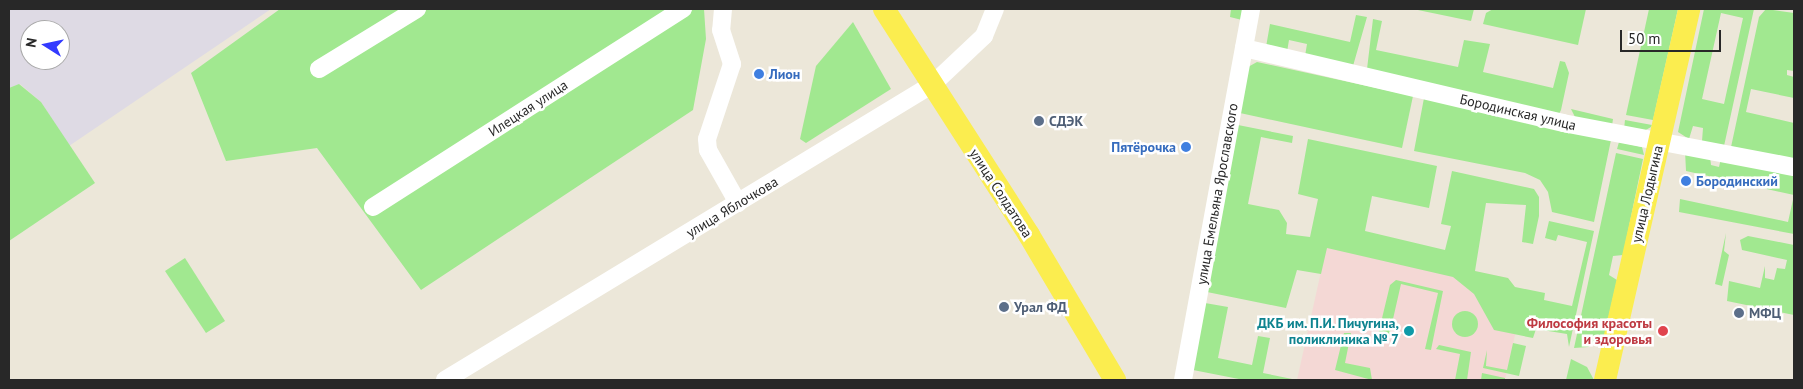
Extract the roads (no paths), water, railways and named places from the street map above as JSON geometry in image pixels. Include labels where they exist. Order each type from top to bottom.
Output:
[{"type":"main road","name":"улица Солдатова","points":[[884,9],[934,84],[1115,380]]},
{"type":"main road","name":"улица Лодыгина","points":[[1605,380],[1689,9]]},
{"type":"street","points":[[319,68],[418,9]]},
{"type":"street","name":"Илецкая улица","points":[[373,207],[683,9]]},
{"type":"street","points":[[724,9],[721,30],[732,64],[707,139],[708,150],[738,203]]},
{"type":"street","name":"улица Яблочкова","points":[[445,380],[934,84],[984,36],[995,9]]},
{"type":"street","name":"улица Емельяна Ярославского","points":[[1183,380],[1251,9]]},
{"type":"street","name":"Бородинская улица","points":[[1244,48],[1659,142],[1794,167]]},
{"type":"place","name":"Лион","points":[[759,74]]},
{"type":"place","name":"СДЭК","points":[[1039,121]]},
{"type":"place","name":"Пятёрочка","points":[[1186,147]]},
{"type":"place","name":"Бородинский","points":[[1686,181]]},
{"type":"place","name":"Урал ФД","points":[[1004,307]]},
{"type":"place","name":"МФЦ","points":[[1739,313]]},
{"type":"place","name":"ДКБ им. П.И. Пичугина, поликлиника № 7","points":[[1409,331]]},
{"type":"place","name":"Философия красоты и здоровья","points":[[1663,331]]}]
